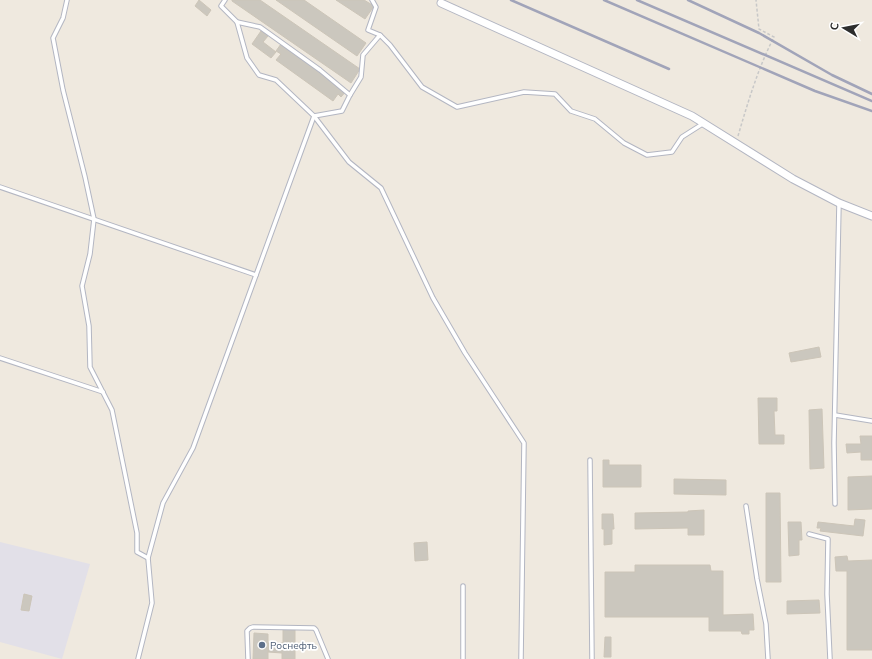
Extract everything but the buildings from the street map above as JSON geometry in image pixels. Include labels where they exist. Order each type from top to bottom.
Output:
[{"type":"street","points":[[441,3],[692,116],[793,179],[839,203],[872,216]]},
{"type":"lane","points":[[67,0],[63,18],[53,38],[63,90],[86,177],[94,219],[90,254],[82,286],[89,326],[90,367],[112,410],[137,533],[137,552],[148,558]]},
{"type":"lane","points":[[225,0],[221,6],[237,22],[247,58],[259,75],[276,80],[314,116],[349,162],[380,188],[433,298],[465,353],[524,443],[522,659]]},
{"type":"lane","points":[[372,0],[376,7],[368,30],[380,35],[390,45],[422,87],[457,107],[524,92],[556,94],[571,111],[595,119],[624,143],[647,155],[672,152],[682,136],[704,123]]},
{"type":"lane","points":[[237,22],[260,27],[320,70],[350,95]]},
{"type":"lane","points":[[314,116],[342,111],[361,76],[364,55],[380,35]]},
{"type":"lane","points":[[138,659],[152,603],[148,558],[163,503],[193,448],[314,116]]},
{"type":"lane","points":[[0,186],[256,275]]},
{"type":"lane","points":[[836,504],[835,415],[839,203]]},
{"type":"lane","points":[[0,358],[103,392]]},
{"type":"lane","points":[[835,415],[872,421]]},
{"type":"lane","points":[[590,460],[592,659]]},
{"type":"lane","points":[[746,506],[757,579],[766,624],[768,659]]},
{"type":"lane","points":[[809,534],[828,539],[827,594],[830,659]]},
{"type":"lane","points":[[463,586],[464,659]]},
{"type":"lane","points":[[248,659],[248,631],[250,628],[260,627],[314,628],[328,659]]},
{"type":"path","points":[[736,143],[750,94],[765,55],[774,37],[759,29],[756,0]]},
{"type":"shaded area","points":[[0,542],[90,564],[62,659],[0,642]]},
{"type":"railway","points":[[511,0],[669,69]]},
{"type":"railway","points":[[604,0],[815,91],[872,111]]},
{"type":"railway","points":[[637,0],[872,101]]},
{"type":"railway","points":[[688,0],[759,33],[832,75],[872,94]]},
{"type":"place","name":"Роснефть","points":[[262,645]]}]
